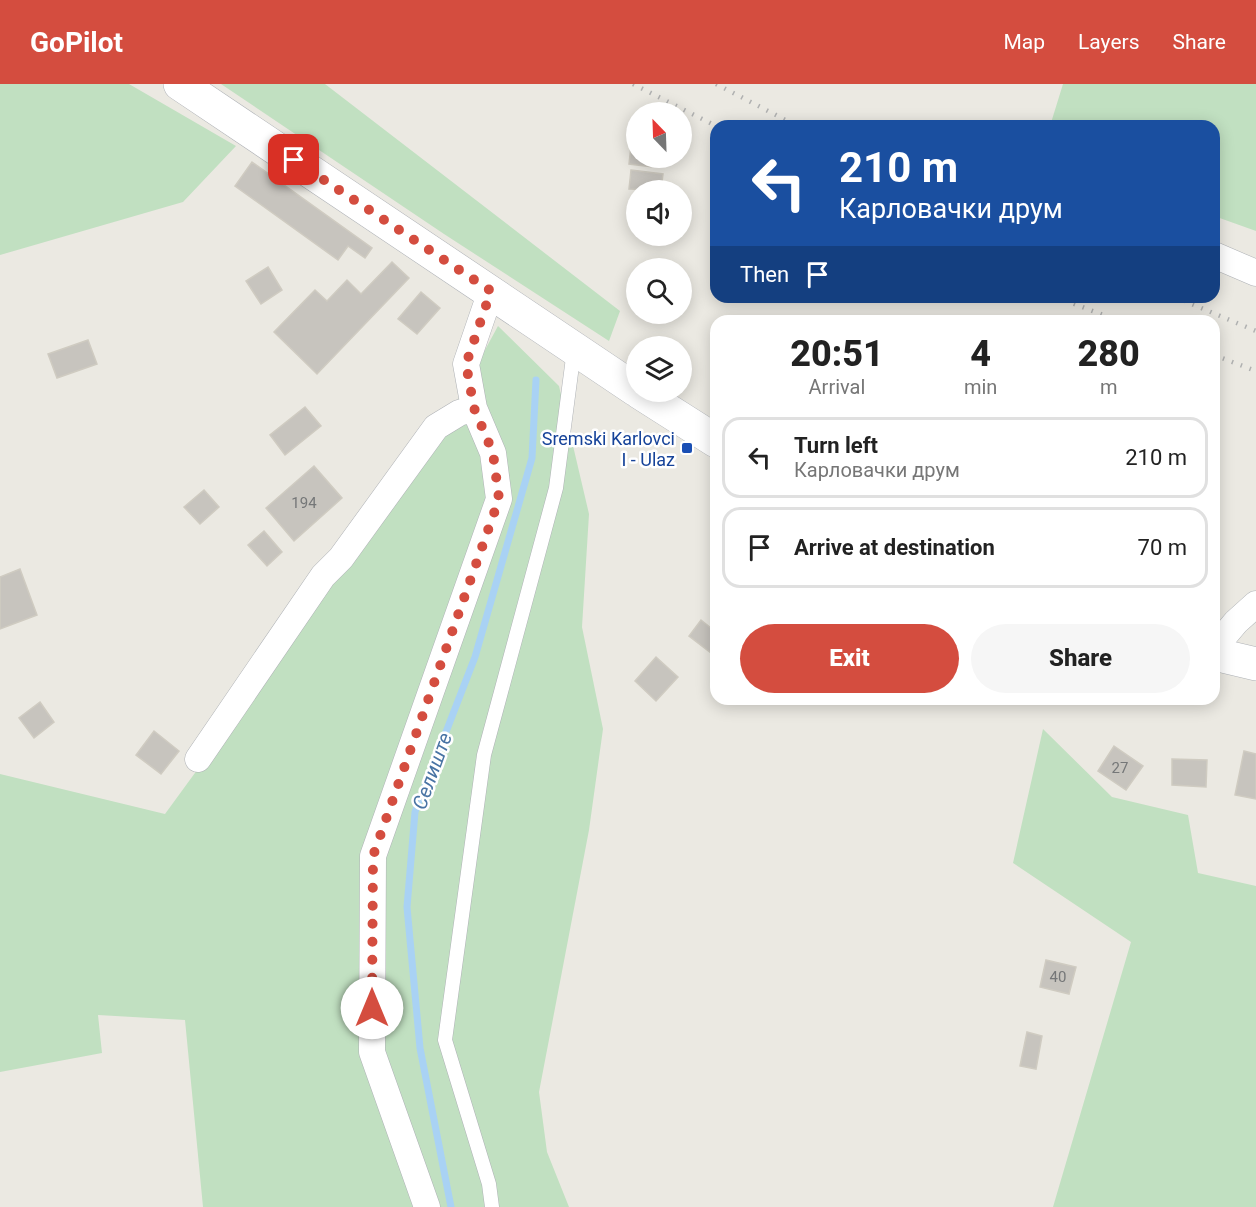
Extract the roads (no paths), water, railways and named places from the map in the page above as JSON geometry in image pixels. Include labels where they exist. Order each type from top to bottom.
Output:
[{"type":"main road","points":[[180,84],[626,383]]},
{"type":"main road","points":[[654,402],[710,437]]},
{"type":"main road","points":[[1220,655],[1256,664]]},
{"type":"street","points":[[1220,258],[1256,273]]},
{"type":"street","points":[[427,1207],[372,1052],[373,856],[499,499],[493,453],[474,408],[466,364],[491,291]]},
{"type":"street","points":[[198,759],[323,576],[341,558],[436,427],[459,413],[474,408]]},
{"type":"street","points":[[1220,641],[1256,604]]},
{"type":"lane","points":[[492,1207],[489,1184],[445,1040],[484,754],[556,488],[575,348]]},
{"type":"waterway","name":"Селиште","points":[[451,1207],[420,1048],[407,907],[415,812],[475,657],[532,458],[536,380]]},
{"type":"railway","points":[[633,84],[710,123]]},
{"type":"railway","points":[[716,84],[785,120]]},
{"type":"railway","points":[[1072,303],[1103,315]]},
{"type":"railway","points":[[1189,303],[1218,315]]},
{"type":"railway","points":[[1220,316],[1256,331]]},
{"type":"railway","points":[[1220,357],[1256,371]]},
{"type":"place","name":"Sremski Karlovci I - Ulaz","points":[[687,448]]}]
